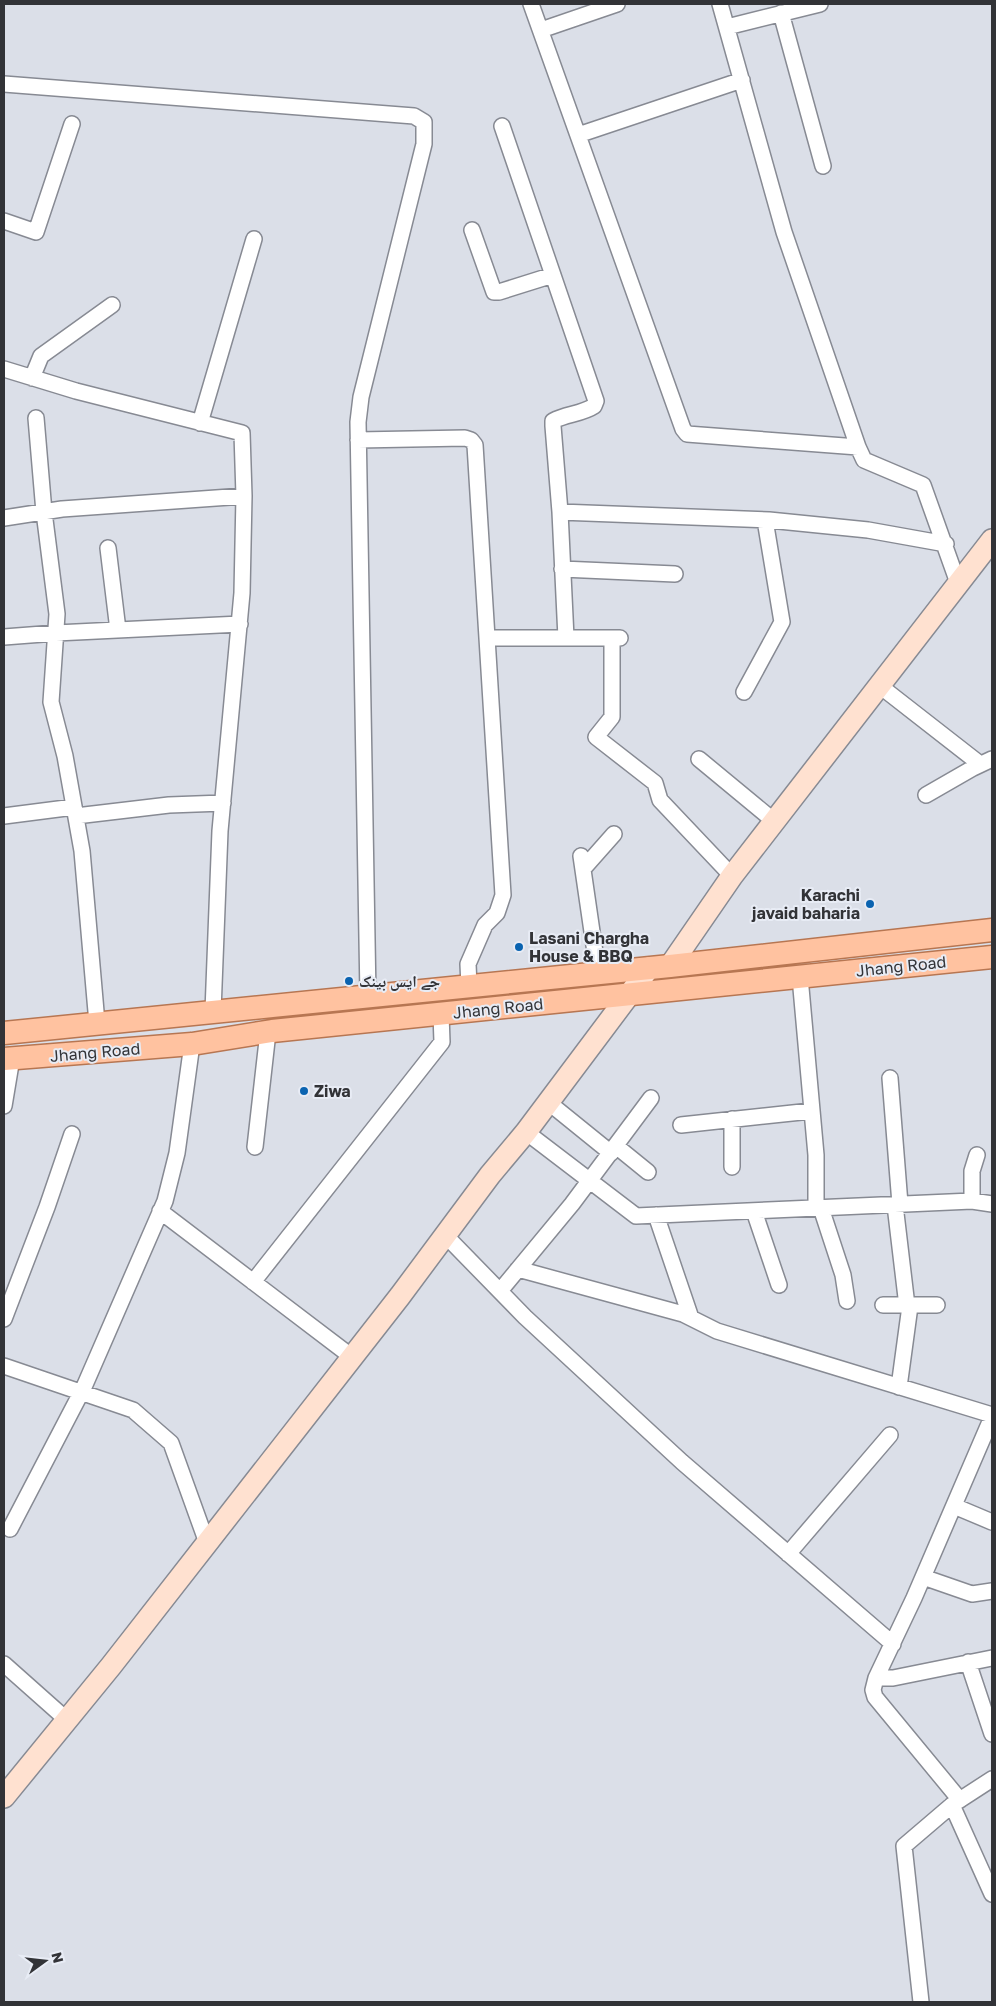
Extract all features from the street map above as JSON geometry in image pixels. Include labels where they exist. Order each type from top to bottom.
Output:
[{"type":"main road","points":[[7,1786],[67,1720],[352,1357],[630,994],[659,967],[880,686],[958,583],[991,544]]},
{"type":"main road","name":"Jhang Road","points":[[4,1033],[659,967],[992,930]]},
{"type":"main road","name":"Jhang Road","points":[[8,1058],[192,1044],[268,1032],[992,957]]},
{"type":"street","points":[[532,4],[683,429],[687,434],[858,447]]},
{"type":"street","points":[[541,30],[615,4]]},
{"type":"street","points":[[720,4],[784,232],[858,447],[864,460],[924,485],[958,583]]},
{"type":"street","points":[[727,27],[820,4]]},
{"type":"street","points":[[781,13],[823,166]]},
{"type":"street","points":[[578,135],[742,80]]},
{"type":"street","points":[[4,84],[414,116],[424,122],[424,144],[361,397],[358,422],[368,996]]},
{"type":"street","points":[[4,221],[36,232],[72,124]]},
{"type":"street","points":[[502,126],[596,401],[589,410],[553,421],[560,512],[566,638]]},
{"type":"street","points":[[472,230],[494,292],[553,275]]},
{"type":"street","points":[[200,423],[254,239]]},
{"type":"street","points":[[32,378],[41,356],[112,305]]},
{"type":"street","points":[[4,369],[242,433],[244,496],[242,593],[223,803],[213,1011]]},
{"type":"street","points":[[36,418],[44,512],[57,614],[51,702],[65,756],[82,851],[97,1023]]},
{"type":"street","points":[[358,440],[465,438],[471,440],[475,445],[504,895],[497,913],[485,925],[468,964],[469,986]]},
{"type":"street","points":[[4,518],[44,512],[142,503],[244,496]]},
{"type":"street","points":[[560,512],[766,520],[868,530],[946,544]]},
{"type":"street","points":[[744,692],[782,622],[766,520]]},
{"type":"street","points":[[108,548],[118,630]]},
{"type":"street","points":[[562,569],[675,574]]},
{"type":"street","points":[[4,637],[240,624]]},
{"type":"street","points":[[487,638],[616,638],[612,717],[596,737],[655,783],[660,800],[732,876]]},
{"type":"street","points":[[880,686],[986,762],[926,795]]},
{"type":"street","points":[[699,759],[774,821]]},
{"type":"street","points":[[4,816],[169,804],[223,803]]},
{"type":"street","points":[[598,973],[582,862],[614,834]]},
{"type":"street","points":[[800,977],[816,1155],[818,1208],[843,1275],[847,1301]]},
{"type":"street","points":[[253,1282],[442,1042],[441,1014]]},
{"type":"street","points":[[255,1147],[268,1032]]},
{"type":"street","points":[[10,1529],[81,1393],[165,1201],[177,1153],[192,1044]]},
{"type":"street","points":[[4,1106],[8,1058]]},
{"type":"street","points":[[890,1078],[898,1205],[908,1306],[899,1388]]},
{"type":"street","points":[[500,1292],[590,1181],[651,1098]]},
{"type":"street","points":[[548,1102],[613,1150],[648,1172]]},
{"type":"street","points":[[681,1125],[811,1111]]},
{"type":"street","points":[[732,1120],[732,1167]]},
{"type":"street","points":[[526,1132],[636,1216],[972,1201],[992,1204]]},
{"type":"street","points":[[4,1319],[47,1207],[72,1134]]},
{"type":"street","points":[[972,1201],[972,1171],[977,1156]]},
{"type":"street","points":[[160,1211],[352,1357]]},
{"type":"street","points":[[754,1211],[779,1286]]},
{"type":"street","points":[[656,1215],[691,1318]]},
{"type":"street","points":[[445,1235],[525,1317],[682,1462],[893,1644]]},
{"type":"street","points":[[518,1269],[656,1307],[691,1318],[717,1331],[992,1416],[923,1577],[876,1678],[873,1690],[875,1696],[956,1802],[992,1894]]},
{"type":"street","points":[[883,1305],[937,1305]]},
{"type":"street","points":[[4,1366],[133,1410],[171,1443],[207,1543]]},
{"type":"street","points":[[788,1554],[890,1435]]},
{"type":"street","points":[[954,1506],[992,1522]]},
{"type":"street","points":[[923,1577],[972,1594],[992,1592]]},
{"type":"street","points":[[876,1678],[893,1678],[992,1658]]},
{"type":"street","points":[[968,1662],[992,1734]]},
{"type":"street","points":[[4,1664],[67,1720]]},
{"type":"street","points":[[922,2002],[904,1846],[956,1802],[992,1779]]},
{"type":"place","name":"Karachi javaid baharia","points":[[870,904]]},
{"type":"place","name":"Lasani Chargha House & BBQ","points":[[519,947]]},
{"type":"place","name":"جے ایس بینک","points":[[349,981]]},
{"type":"place","name":"Ziwa","points":[[304,1091]]}]
